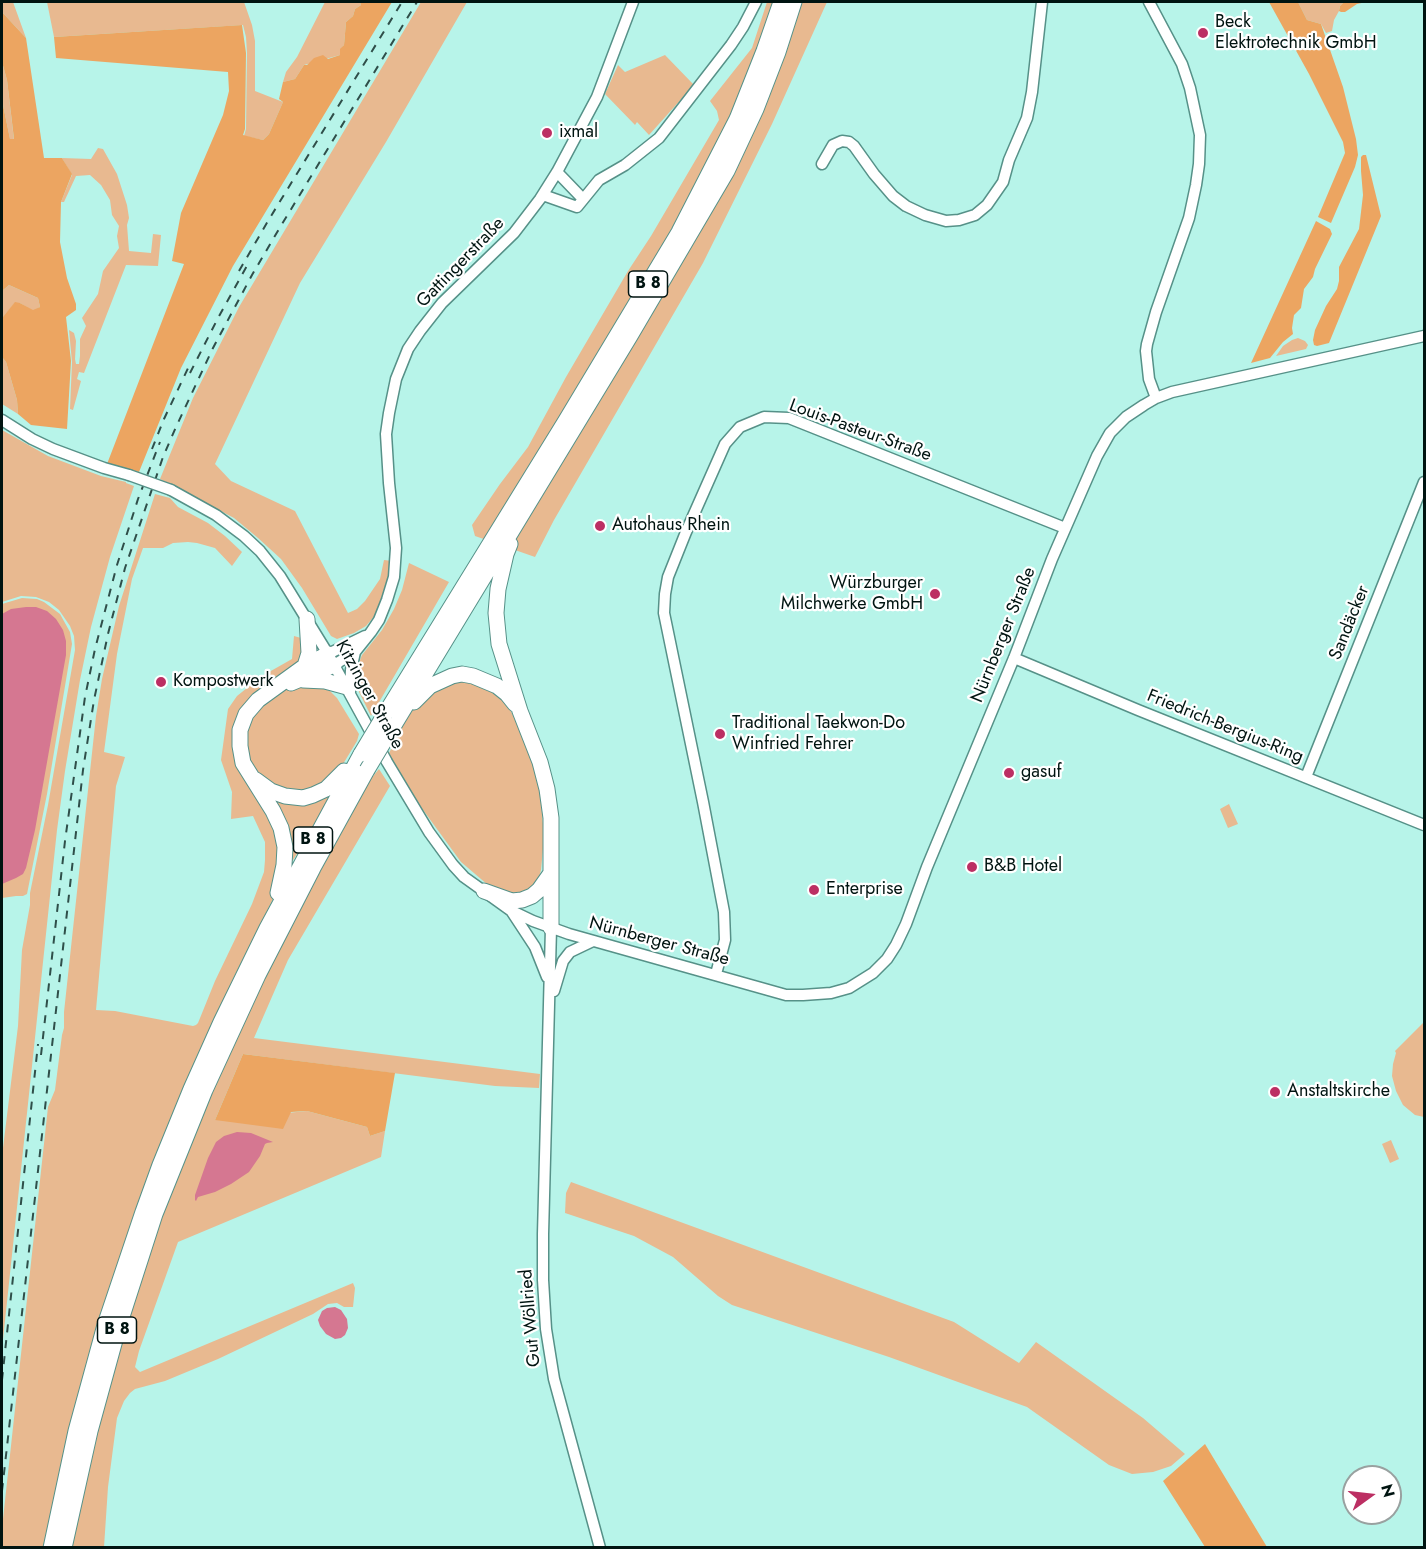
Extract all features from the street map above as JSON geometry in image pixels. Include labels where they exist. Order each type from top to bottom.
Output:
[{"type":"highway","name":"B 8","points":[[56,1547],[118,1329],[155,1214],[205,1090],[253,984],[312,868],[367,770],[389,719],[679,232],[737,119],[781,2]]},
{"type":"highway","name":"B 8","points":[[56,1547],[76,1431],[105,1325],[143,1212],[191,1089],[221,1022],[267,927],[361,754],[389,719],[522,513],[666,277],[727,171],[756,109],[794,2]]},
{"type":"highway","points":[[522,513],[506,554],[498,589],[496,613],[499,644],[520,711],[540,762],[547,789],[551,818],[551,928]]},
{"type":"highway","points":[[302,673],[309,653],[307,619]]},
{"type":"highway","points":[[267,927],[281,884],[285,847],[281,828],[273,811],[243,763],[240,730],[246,714],[258,699],[331,659]]},
{"type":"highway","points":[[302,673],[348,690]]},
{"type":"highway","points":[[389,719],[430,686],[462,674],[474,676],[497,686],[507,694],[520,711]]},
{"type":"highway","points":[[251,777],[271,791],[285,796],[303,798],[326,789],[361,754]]},
{"type":"highway","points":[[484,891],[512,901],[522,900],[539,890],[551,873]]},
{"type":"street","name":"Gattingerstraße","points":[[331,659],[356,652],[378,620],[394,578],[396,548],[386,434],[396,379],[408,350],[442,303],[514,233],[543,195],[597,97],[633,2]]},
{"type":"street","points":[[580,203],[599,180],[625,165],[659,138],[731,45],[756,2]]},
{"type":"street","points":[[822,164],[833,145],[842,141],[849,142],[855,146],[874,174],[893,196],[906,206],[946,221],[975,215],[987,205],[1003,182],[1009,160],[1027,118],[1042,2]]},
{"type":"street","points":[[1149,2],[1182,64],[1190,88],[1200,135],[1199,164],[1189,218],[1147,344],[1149,379],[1156,398],[1172,392],[1425,336]]},
{"type":"street","points":[[557,172],[580,203]]},
{"type":"street","points":[[543,195],[580,203]]},
{"type":"street","name":"Nürnberger Straße","points":[[551,928],[786,995],[831,993],[849,988],[873,973],[897,945],[1065,528],[1097,456],[1110,433],[1126,417],[1156,398]]},
{"type":"street","name":"Louis-Pasteur-Straße","points":[[716,974],[725,940],[724,912],[664,613],[664,594],[668,577],[686,532],[725,444],[740,427],[764,417],[789,418],[1065,528]]},
{"type":"street","name":"Kitzinger Straße","points":[[2,420],[53,449],[171,490],[216,515],[244,536],[260,551],[280,576],[331,659],[387,762],[434,839],[453,865],[464,877],[510,910],[551,928]]},
{"type":"street","name":"Sandäcker","points":[[1306,777],[1425,482]]},
{"type":"street","points":[[331,659],[371,632]]},
{"type":"street","points":[[348,690],[356,652]]},
{"type":"street","name":"Friedrich-Bergius-Ring","points":[[1014,658],[1144,713],[1425,825]]},
{"type":"street","points":[[510,910],[535,947],[550,985]]},
{"type":"street","points":[[549,1015],[551,928]]},
{"type":"street","points":[[549,1015],[563,961],[570,952],[593,941]]},
{"type":"street","name":"Gut Wöllried","points":[[549,1015],[543,1280],[546,1329],[554,1379],[600,1548]]},
{"type":"shaded area","points":[[2,2],[13,2],[26,38],[2,12]]},
{"type":"shaded area","points":[[47,2],[244,2],[255,41],[255,91],[283,102],[269,134],[263,140],[244,136],[247,53],[243,25],[54,37]]},
{"type":"shaded area","points":[[325,2],[360,2],[361,5],[355,9],[353,16],[346,22],[344,45],[340,50],[340,55],[304,65],[295,79],[283,82],[286,72],[297,57]]},
{"type":"shaded area","points":[[360,2],[392,2],[233,266],[181,368],[139,472],[107,464],[184,264],[172,261],[181,213],[223,115],[229,91],[228,72],[56,58],[54,37],[242,25],[246,53],[243,135],[263,140],[269,134],[283,102],[279,99],[283,82],[295,79],[304,65],[314,58],[323,55],[328,59],[340,55],[340,49],[344,45],[346,22],[353,16],[355,9],[361,5]]},
{"type":"shaded area","points":[[421,2],[467,2],[386,142],[300,283],[215,464],[231,481],[295,511],[348,613],[357,609],[365,601],[380,579],[384,560],[393,561],[390,579],[377,613],[366,626],[337,639],[331,636],[302,588],[281,559],[258,538],[234,518],[160,479],[193,398],[239,307]]},
{"type":"shaded area","points":[[767,2],[827,2],[772,124],[703,263],[554,520],[535,557],[475,536],[472,525],[528,447],[566,377],[719,120],[717,111],[710,101],[752,48]]},
{"type":"shaded area","points":[[1269,2],[1298,2],[1307,20],[1321,24],[1343,87],[1358,155],[1331,223],[1318,217],[1345,153],[1343,142]]},
{"type":"shaded area","points":[[1298,2],[1344,2],[1334,20],[1332,31],[1326,33],[1321,24],[1307,20]]},
{"type":"shaded area","points":[[1344,2],[1366,2],[1341,12],[1339,11],[1340,6]]},
{"type":"shaded area","points":[[2,12],[26,38],[44,158],[62,158],[72,174],[61,202],[60,242],[67,278],[76,304],[76,310],[66,317],[71,361],[67,429],[31,425],[18,414],[17,400],[6,362],[2,357],[2,318],[15,302],[33,310],[40,307],[38,298],[9,285],[2,291],[2,100],[10,139],[14,139],[7,80],[2,62]]},
{"type":"shaded area","points":[[665,55],[694,85],[649,135],[637,122],[635,125],[605,94],[618,65],[625,72]]},
{"type":"shaded area","points":[[2,62],[7,80],[14,140],[10,139],[2,100]]},
{"type":"shaded area","points":[[98,148],[103,149],[117,174],[127,205],[129,251],[151,253],[153,234],[161,235],[158,266],[126,265],[84,373],[79,372],[77,379],[81,381],[73,410],[70,409],[72,362],[69,330],[74,333],[75,359],[76,364],[79,364],[80,339],[86,326],[82,318],[98,294],[103,271],[119,248],[117,236],[119,226],[112,215],[110,200],[101,185],[90,175],[76,176],[64,202],[61,202],[72,175],[62,158],[91,159]]},
{"type":"shaded area","points":[[1366,155],[1381,216],[1329,343],[1317,346],[1314,345],[1313,340],[1315,330],[1337,289],[1339,267],[1359,229],[1363,195],[1361,157]]},
{"type":"shaded area","points":[[1316,221],[1330,229],[1332,234],[1313,277],[1304,289],[1301,308],[1294,315],[1293,334],[1270,358],[1251,363]]},
{"type":"shaded area","points":[[9,285],[38,298],[40,307],[33,311],[20,303],[15,303],[2,318],[2,291]]},
{"type":"shaded area","points":[[1298,338],[1308,345],[1306,349],[1276,356],[1283,346]]},
{"type":"shaded area","points":[[2,357],[6,362],[17,400],[18,414],[2,404]]},
{"type":"shaded area","points":[[2,430],[48,456],[134,486],[110,557],[91,627],[65,771],[2,1349],[2,1156],[18,1026],[22,950],[30,893],[75,650],[74,636],[70,626],[59,610],[49,602],[36,597],[21,596],[2,602]]},
{"type":"shaded area","points":[[155,494],[170,498],[178,507],[208,523],[242,552],[232,566],[215,548],[197,543],[173,543],[163,548],[143,548],[132,579],[117,654],[104,752],[125,757],[116,786],[96,1010],[115,1011],[193,1026],[198,1023],[215,981],[252,904],[264,872],[265,842],[253,816],[231,819],[232,792],[221,760],[228,709],[237,696],[262,676],[292,659],[294,636],[301,638],[303,652],[300,664],[243,711],[248,779],[282,844],[276,893],[208,1035],[45,1548],[2,1548],[2,1528],[48,1107],[55,1090],[64,1028],[96,716],[119,606]]},
{"type":"shaded area","points":[[409,563],[449,582],[371,716],[359,692],[356,670],[362,655],[382,630],[394,609]]},
{"type":"shaded area","points":[[22,598],[37,599],[60,614],[70,632],[72,644],[47,794],[27,894],[2,898],[2,604]]},
{"type":"shaded area","points":[[36,607],[47,611],[56,619],[63,630],[66,655],[35,830],[26,868],[23,874],[2,884],[2,614],[11,609]]},
{"type":"shaded area","points":[[458,677],[495,689],[509,707],[531,754],[540,792],[543,849],[537,885],[522,897],[488,885],[461,862],[410,792],[388,755],[399,734],[398,731],[423,696]]},
{"type":"shaded area","points":[[306,683],[330,691],[337,698],[359,734],[337,774],[305,793],[272,787],[252,768],[244,740],[255,708],[286,689]]},
{"type":"shaded area","points":[[379,769],[390,786],[288,960],[254,1038],[540,1074],[539,1088],[495,1086],[243,1054],[215,1120],[307,1111],[367,1127],[370,1136],[385,1131],[381,1157],[178,1242],[135,1367],[140,1372],[353,1283],[355,1288],[353,1307],[344,1307],[337,1303],[328,1304],[313,1314],[218,1359],[165,1381],[135,1389],[130,1393],[117,1418],[108,1487],[104,1547],[70,1548],[84,1474],[142,1266],[228,1047],[343,828],[369,781]]},
{"type":"shaded area","points":[[341,782],[287,870],[270,791],[285,797]]},
{"type":"shaded area","points":[[1229,804],[1238,824],[1228,828],[1220,809]]},
{"type":"shaded area","points":[[1424,1022],[1424,1117],[1415,1115],[1403,1105],[1392,1076],[1395,1051]]},
{"type":"shaded area","points":[[243,1054],[395,1073],[385,1131],[370,1136],[367,1127],[307,1111],[291,1112],[283,1129],[215,1120]]},
{"type":"shaded area","points":[[237,1132],[251,1133],[273,1142],[265,1144],[249,1172],[215,1192],[198,1197],[196,1201],[195,1195],[216,1142],[224,1136]]},
{"type":"shaded area","points":[[1391,1140],[1399,1159],[1390,1163],[1382,1144]]},
{"type":"shaded area","points":[[571,1182],[954,1322],[1019,1363],[1036,1342],[1143,1418],[1185,1454],[1171,1466],[1153,1472],[1132,1474],[1109,1465],[1027,1407],[889,1357],[732,1305],[718,1296],[673,1257],[634,1236],[565,1213],[566,1193]]},
{"type":"shaded area","points":[[335,1307],[341,1310],[347,1319],[348,1328],[345,1335],[335,1339],[326,1334],[318,1320],[322,1311]]},
{"type":"shaded area","points":[[1205,1444],[1267,1547],[1205,1547],[1163,1481]]},
{"type":"railway","points":[[239,271],[402,2]]},
{"type":"railway","points":[[2,1491],[83,770],[94,700],[125,568],[163,457],[213,348],[279,229],[417,2]]},
{"type":"railway","points":[[190,373],[248,264]]},
{"type":"railway","points":[[152,449],[190,364]]},
{"type":"railway","points":[[41,1055],[65,841],[85,697],[117,565],[138,499],[160,442]]},
{"type":"railway","points":[[2,1380],[38,1044]]},
{"type":"place","name":"Beck Elektrotechnik GmbH","points":[[1203,33]]},
{"type":"place","name":"ixmal","points":[[547,133]]},
{"type":"place","name":"Autohaus Rhein","points":[[600,526]]},
{"type":"place","name":"Würzburger Milchwerke GmbH","points":[[935,594]]},
{"type":"place","name":"Kompostwerk","points":[[161,682]]},
{"type":"place","name":"Traditional Taekwon-Do Winfried Fehrer","points":[[720,734]]},
{"type":"place","name":"gasuf","points":[[1009,773]]},
{"type":"place","name":"B&B Hotel","points":[[972,867]]},
{"type":"place","name":"Enterprise","points":[[814,890]]},
{"type":"place","name":"Anstaltskirche","points":[[1275,1092]]}]
